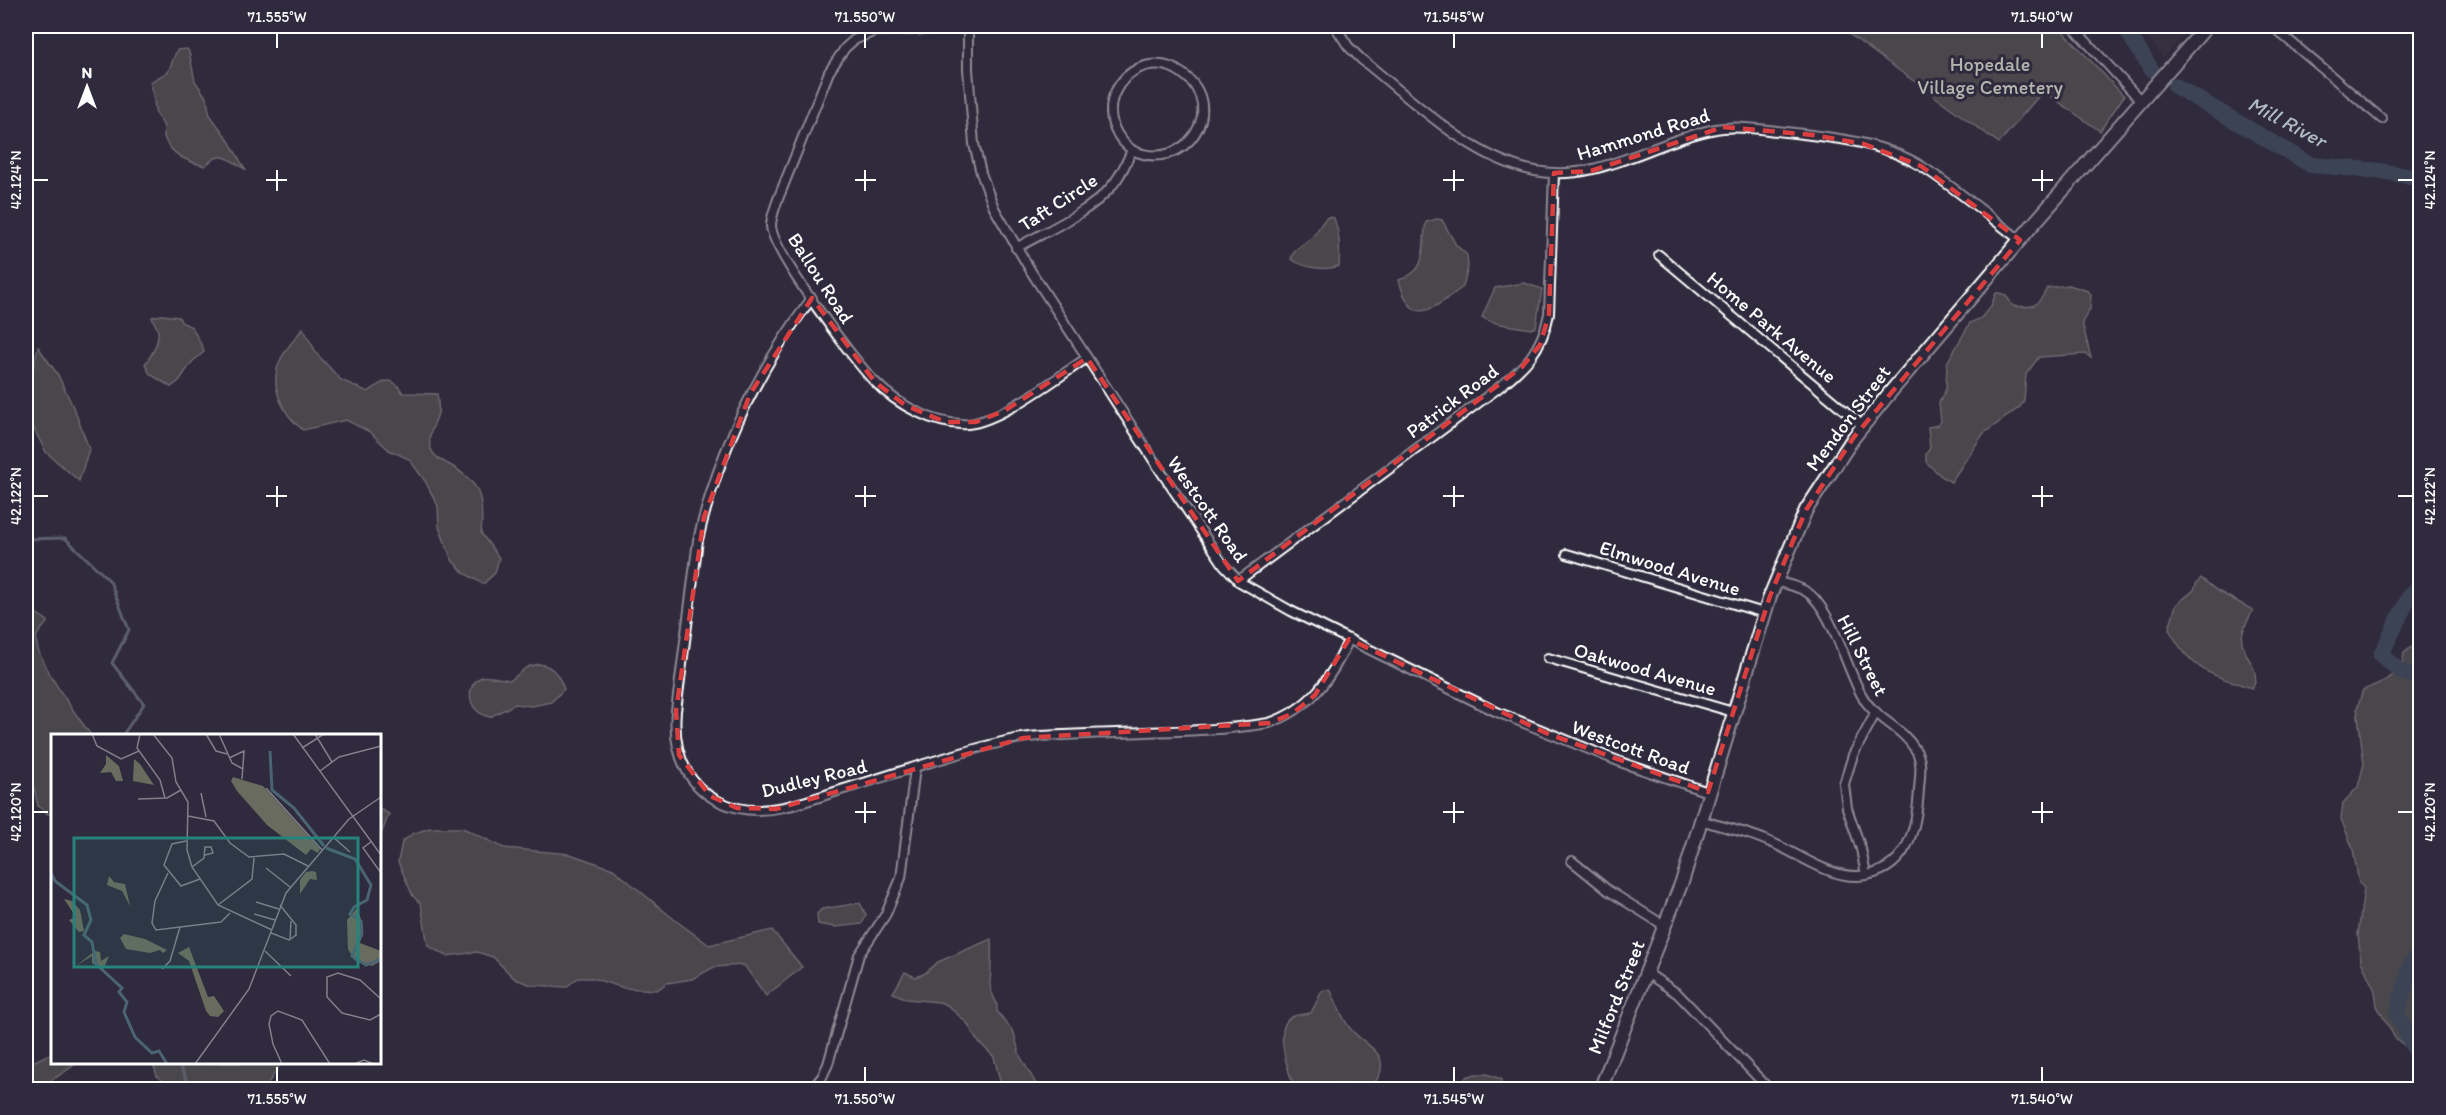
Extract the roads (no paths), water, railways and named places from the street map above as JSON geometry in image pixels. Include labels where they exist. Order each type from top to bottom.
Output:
[{"type":"main road","name":"Mendon Street","points":[[1666,922],[1775,581],[1806,510],[1828,473],[1863,426],[2020,240],[2207,26]]},
{"type":"main road","name":"Milford Street","points":[[1600,1089],[1666,922]]},
{"type":"street","name":"Hammond Road","points":[[1335,26],[1348,46],[1361,59],[1475,147],[1504,161],[1534,171],[1554,173],[1591,171],[1691,135],[1723,127],[1813,135],[1864,144],[1894,153],[1921,166],[2020,240]]},
{"type":"street","points":[[2072,26],[2141,101]]},
{"type":"street","points":[[2272,26],[2382,119]]},
{"type":"street","name":"Westcott Road","points":[[968,27],[968,69],[974,144],[981,173],[994,208],[1016,248],[1087,358],[1205,537],[1238,580],[1256,593],[1497,712],[1546,733],[1708,792]]},
{"type":"street","name":"Ballou Road","points":[[968,27],[891,30],[866,34],[845,48],[829,72],[778,199],[771,226],[773,237],[788,265],[874,382],[905,405],[945,422],[976,422],[1004,411],[1087,358]]},
{"type":"street","points":[[1153,65],[1173,69],[1182,74],[1190,81],[1199,97],[1201,115],[1196,132],[1184,146],[1168,155],[1150,156],[1132,150],[1124,144],[1113,126],[1111,105],[1118,86],[1133,72],[1153,65]]},
{"type":"street","name":"Taft Circle","points":[[1016,248],[1097,200],[1118,179],[1132,150]]},
{"type":"street","name":"Patrick Road","points":[[1238,580],[1497,389],[1534,354],[1546,330],[1549,314],[1554,173]]},
{"type":"street","name":"Home Park Avenue","points":[[1659,255],[1863,426]]},
{"type":"street","name":"Dudley Road","points":[[812,298],[782,338],[750,394],[723,458],[698,540],[676,711],[676,745],[683,765],[702,789],[727,805],[747,810],[776,809],[1023,738],[1269,723],[1292,714],[1316,695],[1335,667],[1348,639]]},
{"type":"street","name":"Elmwood Avenue","points":[[1567,554],[1764,613]]},
{"type":"street","name":"Hill Street","points":[[1775,581],[1806,591],[1820,605],[1868,706],[1907,738],[1916,749],[1919,758],[1920,773],[1913,836],[1899,858],[1866,875]]},
{"type":"street","name":"Oakwood Avenue","points":[[1548,658],[1733,712]]},
{"type":"street","points":[[1700,820],[1768,841],[1832,872],[1866,875],[1844,784],[1853,755],[1876,712]]},
{"type":"street","points":[[811,1089],[822,1077],[828,1064],[859,955],[886,914],[901,878],[915,768]]},
{"type":"street","points":[[1572,861],[1609,891],[1666,922]]},
{"type":"street","points":[[1647,973],[1678,994],[1770,1089]]},
{"type":"waterway","name":"Mill River","points":[[2124,26],[2151,69]]},
{"type":"waterway","name":"Mill River","points":[[2175,86],[2311,165],[2381,171],[2418,178],[2420,181]]},
{"type":"waterway","points":[[26,539],[65,538],[110,581],[129,630],[112,663],[144,704],[123,734]]},
{"type":"waterway","name":"Mill River","points":[[2420,589],[2411,593],[2381,655],[2400,671],[2420,678]]},
{"type":"waterway","name":"Mill River","points":[[2420,951],[2412,962],[2397,1014],[2415,1050],[2420,1053]]},
{"type":"waterway","points":[[179,1064],[191,1090]]},
{"type":"park label","name":"Hopedale Village Cemetery","points":[[1990,76]]}]
